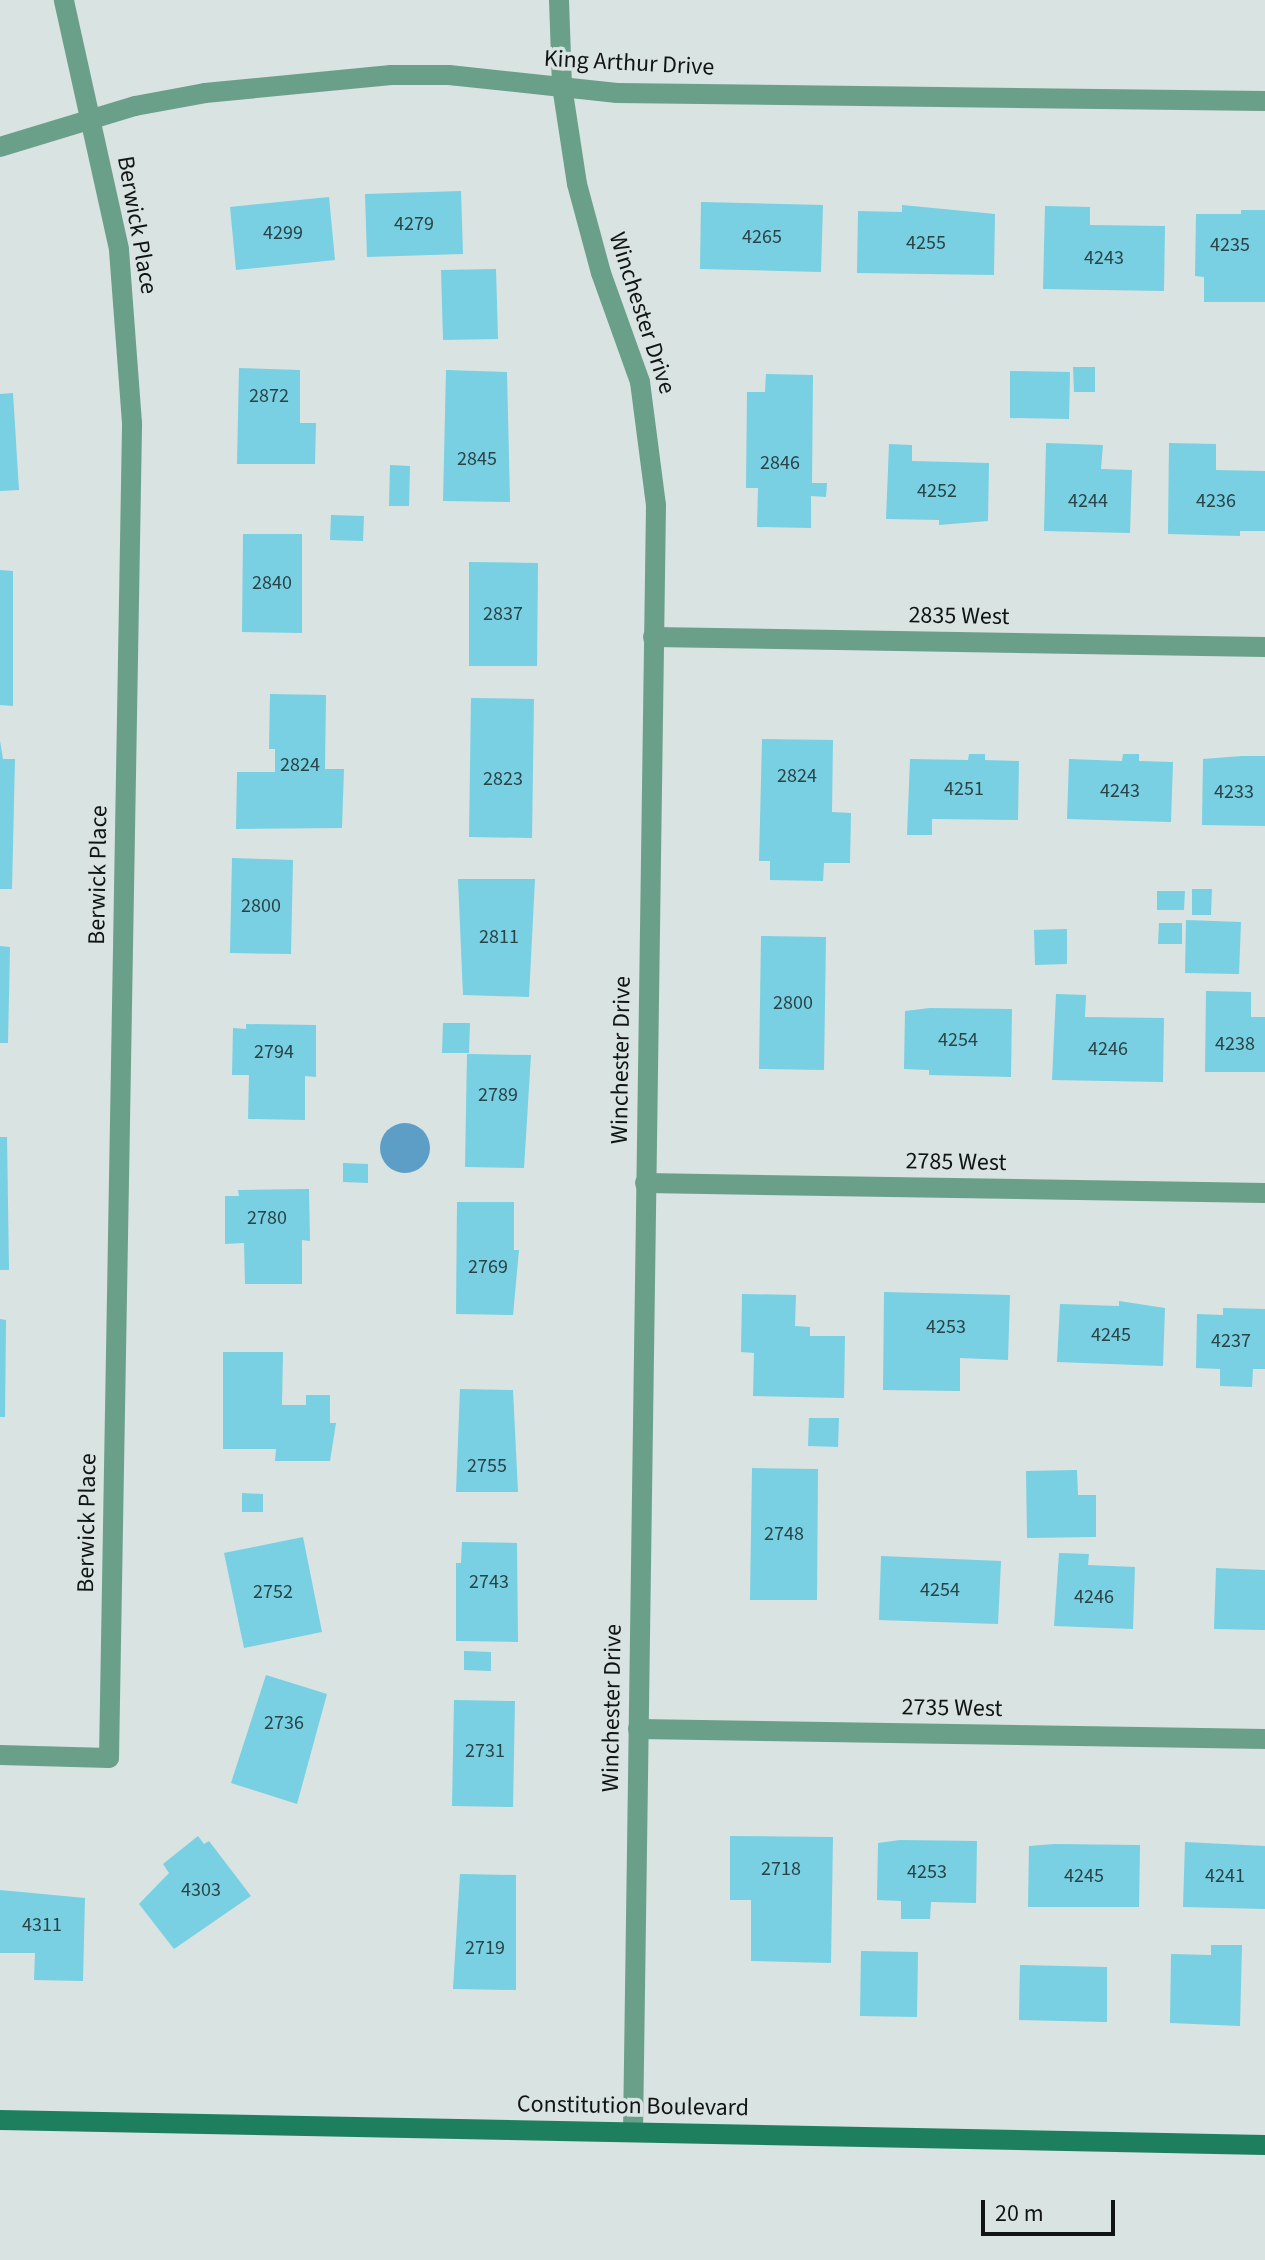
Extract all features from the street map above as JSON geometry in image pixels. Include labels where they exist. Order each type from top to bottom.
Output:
[{"type":"main road","name":"Constitution Boulevard","points":[[0,2120],[1265,2145]]},
{"type":"street","name":"Berwick Place","points":[[0,1755],[109,1758],[132,423],[121,264],[64,0]]},
{"type":"street","name":"Winchester Drive","points":[[559,0],[562,86],[586,221],[649,423],[656,505],[633,2132]]},
{"type":"street","name":"King Arthur Drive","points":[[0,147],[205,93],[329,77],[449,75],[617,93],[1265,101]]},
{"type":"street","name":"2835 West","points":[[653,637],[1265,647]]},
{"type":"street","name":"2785 West","points":[[645,1183],[1265,1193]]},
{"type":"street","name":"2735 West","points":[[638,1729],[1265,1739]]},
{"type":"water","points":[[405,1123],[422,1131],[430,1148],[422,1165],[405,1173],[388,1165],[380,1148],[388,1131]]},
{"type":"building","points":[[461,191],[463,254],[367,257],[365,194]]},
{"type":"building","points":[[329,197],[335,260],[236,270],[230,207]]},
{"type":"building","points":[[701,202],[823,205],[821,272],[700,269]]},
{"type":"building","points":[[902,205],[995,214],[994,275],[857,273],[858,211],[902,212]]},
{"type":"building","points":[[1045,206],[1090,207],[1090,225],[1165,226],[1164,291],[1043,289]]},
{"type":"building","points":[[1241,210],[1265,210],[1265,302],[1204,302],[1204,277],[1195,276],[1196,214],[1241,214]]},
{"type":"building","points":[[496,269],[498,339],[443,340],[441,270]]},
{"type":"building","points":[[1073,367],[1095,367],[1095,392],[1074,392]]},
{"type":"building","points":[[239,368],[300,370],[300,423],[316,423],[315,464],[237,464]]},
{"type":"building","points":[[446,370],[507,372],[510,502],[443,501]]},
{"type":"building","points":[[1010,371],[1070,372],[1069,419],[1010,418]]},
{"type":"building","points":[[766,374],[813,375],[812,483],[827,483],[826,497],[811,496],[811,528],[757,527],[758,488],[746,488],[747,392],[765,392]]},
{"type":"building","points":[[13,393],[19,490],[0,491],[0,394]]},
{"type":"building","points":[[1046,443],[1103,445],[1101,469],[1132,470],[1130,533],[1044,531]]},
{"type":"building","points":[[1169,443],[1216,444],[1216,470],[1265,471],[1265,531],[1240,531],[1240,536],[1168,534]]},
{"type":"building","points":[[889,444],[912,445],[912,461],[989,463],[988,521],[939,525],[939,520],[886,519]]},
{"type":"building","points":[[390,465],[410,466],[409,506],[389,506]]},
{"type":"building","points":[[331,515],[364,516],[363,541],[330,540]]},
{"type":"building","points":[[243,534],[302,534],[302,633],[242,632]]},
{"type":"building","points":[[469,562],[538,563],[537,666],[469,666]]},
{"type":"building","points":[[0,570],[13,571],[13,706],[0,705]]},
{"type":"building","points":[[270,694],[326,695],[325,769],[344,769],[342,828],[236,829],[237,772],[275,772],[275,749],[269,749]]},
{"type":"building","points":[[471,698],[534,699],[532,838],[469,837]]},
{"type":"building","points":[[762,739],[833,740],[832,812],[851,813],[850,863],[824,863],[823,881],[770,880],[770,861],[759,861]]},
{"type":"building","points":[[0,741],[3,759],[15,759],[12,889],[0,889]]},
{"type":"building","points":[[969,754],[985,754],[985,760],[1019,761],[1018,820],[932,819],[932,835],[907,835],[910,759],[968,760]]},
{"type":"building","points":[[1123,754],[1139,754],[1139,761],[1173,762],[1171,822],[1067,819],[1069,759],[1122,761]]},
{"type":"building","points":[[1265,756],[1265,826],[1202,825],[1203,759]]},
{"type":"building","points":[[232,858],[293,860],[291,954],[230,953]]},
{"type":"building","points":[[458,879],[535,879],[529,997],[463,995]]},
{"type":"building","points":[[1192,889],[1212,889],[1211,915],[1192,915]]},
{"type":"building","points":[[1157,891],[1185,891],[1184,910],[1157,910]]},
{"type":"building","points":[[1186,920],[1241,922],[1239,974],[1185,973]]},
{"type":"building","points":[[1159,923],[1182,923],[1182,944],[1158,944]]},
{"type":"building","points":[[1067,929],[1067,964],[1035,965],[1034,930]]},
{"type":"building","points":[[761,936],[826,937],[824,1070],[759,1069]]},
{"type":"building","points":[[0,946],[10,947],[8,1043],[0,1043]]},
{"type":"building","points":[[1206,991],[1251,992],[1251,1017],[1265,1017],[1265,1072],[1205,1072]]},
{"type":"building","points":[[1056,994],[1086,995],[1085,1017],[1164,1018],[1163,1082],[1052,1080]]},
{"type":"building","points":[[930,1008],[1012,1009],[1011,1077],[929,1075],[929,1070],[904,1069],[905,1011]]},
{"type":"building","points":[[443,1023],[470,1023],[469,1053],[442,1053]]},
{"type":"building","points":[[246,1024],[316,1025],[316,1077],[305,1076],[305,1120],[248,1119],[249,1075],[232,1075],[233,1028],[246,1029]]},
{"type":"building","points":[[467,1054],[531,1055],[524,1168],[465,1167]]},
{"type":"building","points":[[0,1137],[7,1137],[9,1270],[0,1270]]},
{"type":"building","points":[[343,1163],[368,1164],[368,1183],[343,1182]]},
{"type":"building","points":[[309,1189],[310,1241],[302,1240],[302,1284],[245,1284],[244,1243],[225,1244],[225,1196],[239,1196],[238,1190]]},
{"type":"building","points":[[457,1202],[514,1202],[514,1250],[519,1250],[513,1315],[456,1314]]},
{"type":"building","points":[[884,1292],[1010,1295],[1008,1360],[960,1358],[960,1391],[883,1390]]},
{"type":"building","points":[[742,1294],[796,1295],[795,1326],[810,1327],[810,1336],[845,1336],[844,1398],[753,1396],[754,1353],[741,1352]]},
{"type":"building","points":[[1119,1301],[1165,1308],[1163,1366],[1057,1362],[1060,1304],[1119,1306]]},
{"type":"building","points":[[1223,1308],[1265,1309],[1265,1369],[1253,1369],[1252,1387],[1220,1386],[1220,1369],[1196,1368],[1197,1314],[1223,1315]]},
{"type":"building","points":[[0,1319],[6,1320],[5,1417],[0,1417]]},
{"type":"building","points":[[223,1352],[283,1352],[282,1405],[306,1405],[306,1395],[330,1395],[330,1423],[336,1423],[330,1461],[275,1461],[276,1449],[223,1449]]},
{"type":"building","points":[[460,1389],[513,1390],[518,1492],[456,1492]]},
{"type":"building","points":[[809,1418],[839,1418],[838,1447],[808,1446]]},
{"type":"building","points":[[752,1468],[818,1469],[817,1600],[750,1600]]},
{"type":"building","points":[[1077,1470],[1078,1495],[1096,1495],[1096,1537],[1027,1538],[1026,1471]]},
{"type":"building","points":[[242,1493],[263,1494],[263,1512],[242,1512]]},
{"type":"building","points":[[303,1537],[322,1632],[244,1648],[224,1553]]},
{"type":"building","points":[[462,1542],[517,1543],[518,1642],[456,1641],[456,1563],[461,1563]]},
{"type":"building","points":[[1059,1553],[1089,1554],[1088,1565],[1135,1567],[1133,1629],[1054,1626]]},
{"type":"building","points":[[881,1556],[1001,1561],[998,1624],[879,1620]]},
{"type":"building","points":[[1216,1568],[1265,1570],[1265,1630],[1214,1629]]},
{"type":"building","points":[[464,1651],[491,1652],[491,1671],[464,1670]]},
{"type":"building","points":[[266,1675],[327,1694],[297,1804],[231,1783]]},
{"type":"building","points":[[454,1700],[515,1701],[513,1807],[452,1806]]},
{"type":"building","points":[[198,1836],[204,1844],[209,1841],[251,1896],[174,1949],[139,1904],[169,1873],[163,1864]]},
{"type":"building","points":[[730,1836],[833,1837],[831,1963],[751,1961],[751,1900],[730,1900]]},
{"type":"building","points":[[900,1840],[977,1841],[976,1903],[931,1902],[930,1919],[901,1919],[901,1901],[877,1900],[878,1843]]},
{"type":"building","points":[[1185,1842],[1265,1846],[1265,1909],[1183,1907]]},
{"type":"building","points":[[1140,1845],[1139,1907],[1028,1907],[1029,1846]]},
{"type":"building","points":[[460,1874],[516,1875],[516,1990],[453,1989]]},
{"type":"building","points":[[0,1890],[85,1898],[83,1981],[34,1980],[35,1953],[0,1953]]},
{"type":"building","points":[[1211,1945],[1242,1945],[1240,2026],[1170,2023],[1171,1954],[1211,1955]]},
{"type":"building","points":[[861,1951],[918,1952],[917,2017],[860,2016]]},
{"type":"building","points":[[1020,1965],[1107,1967],[1107,2022],[1019,2020]]}]
